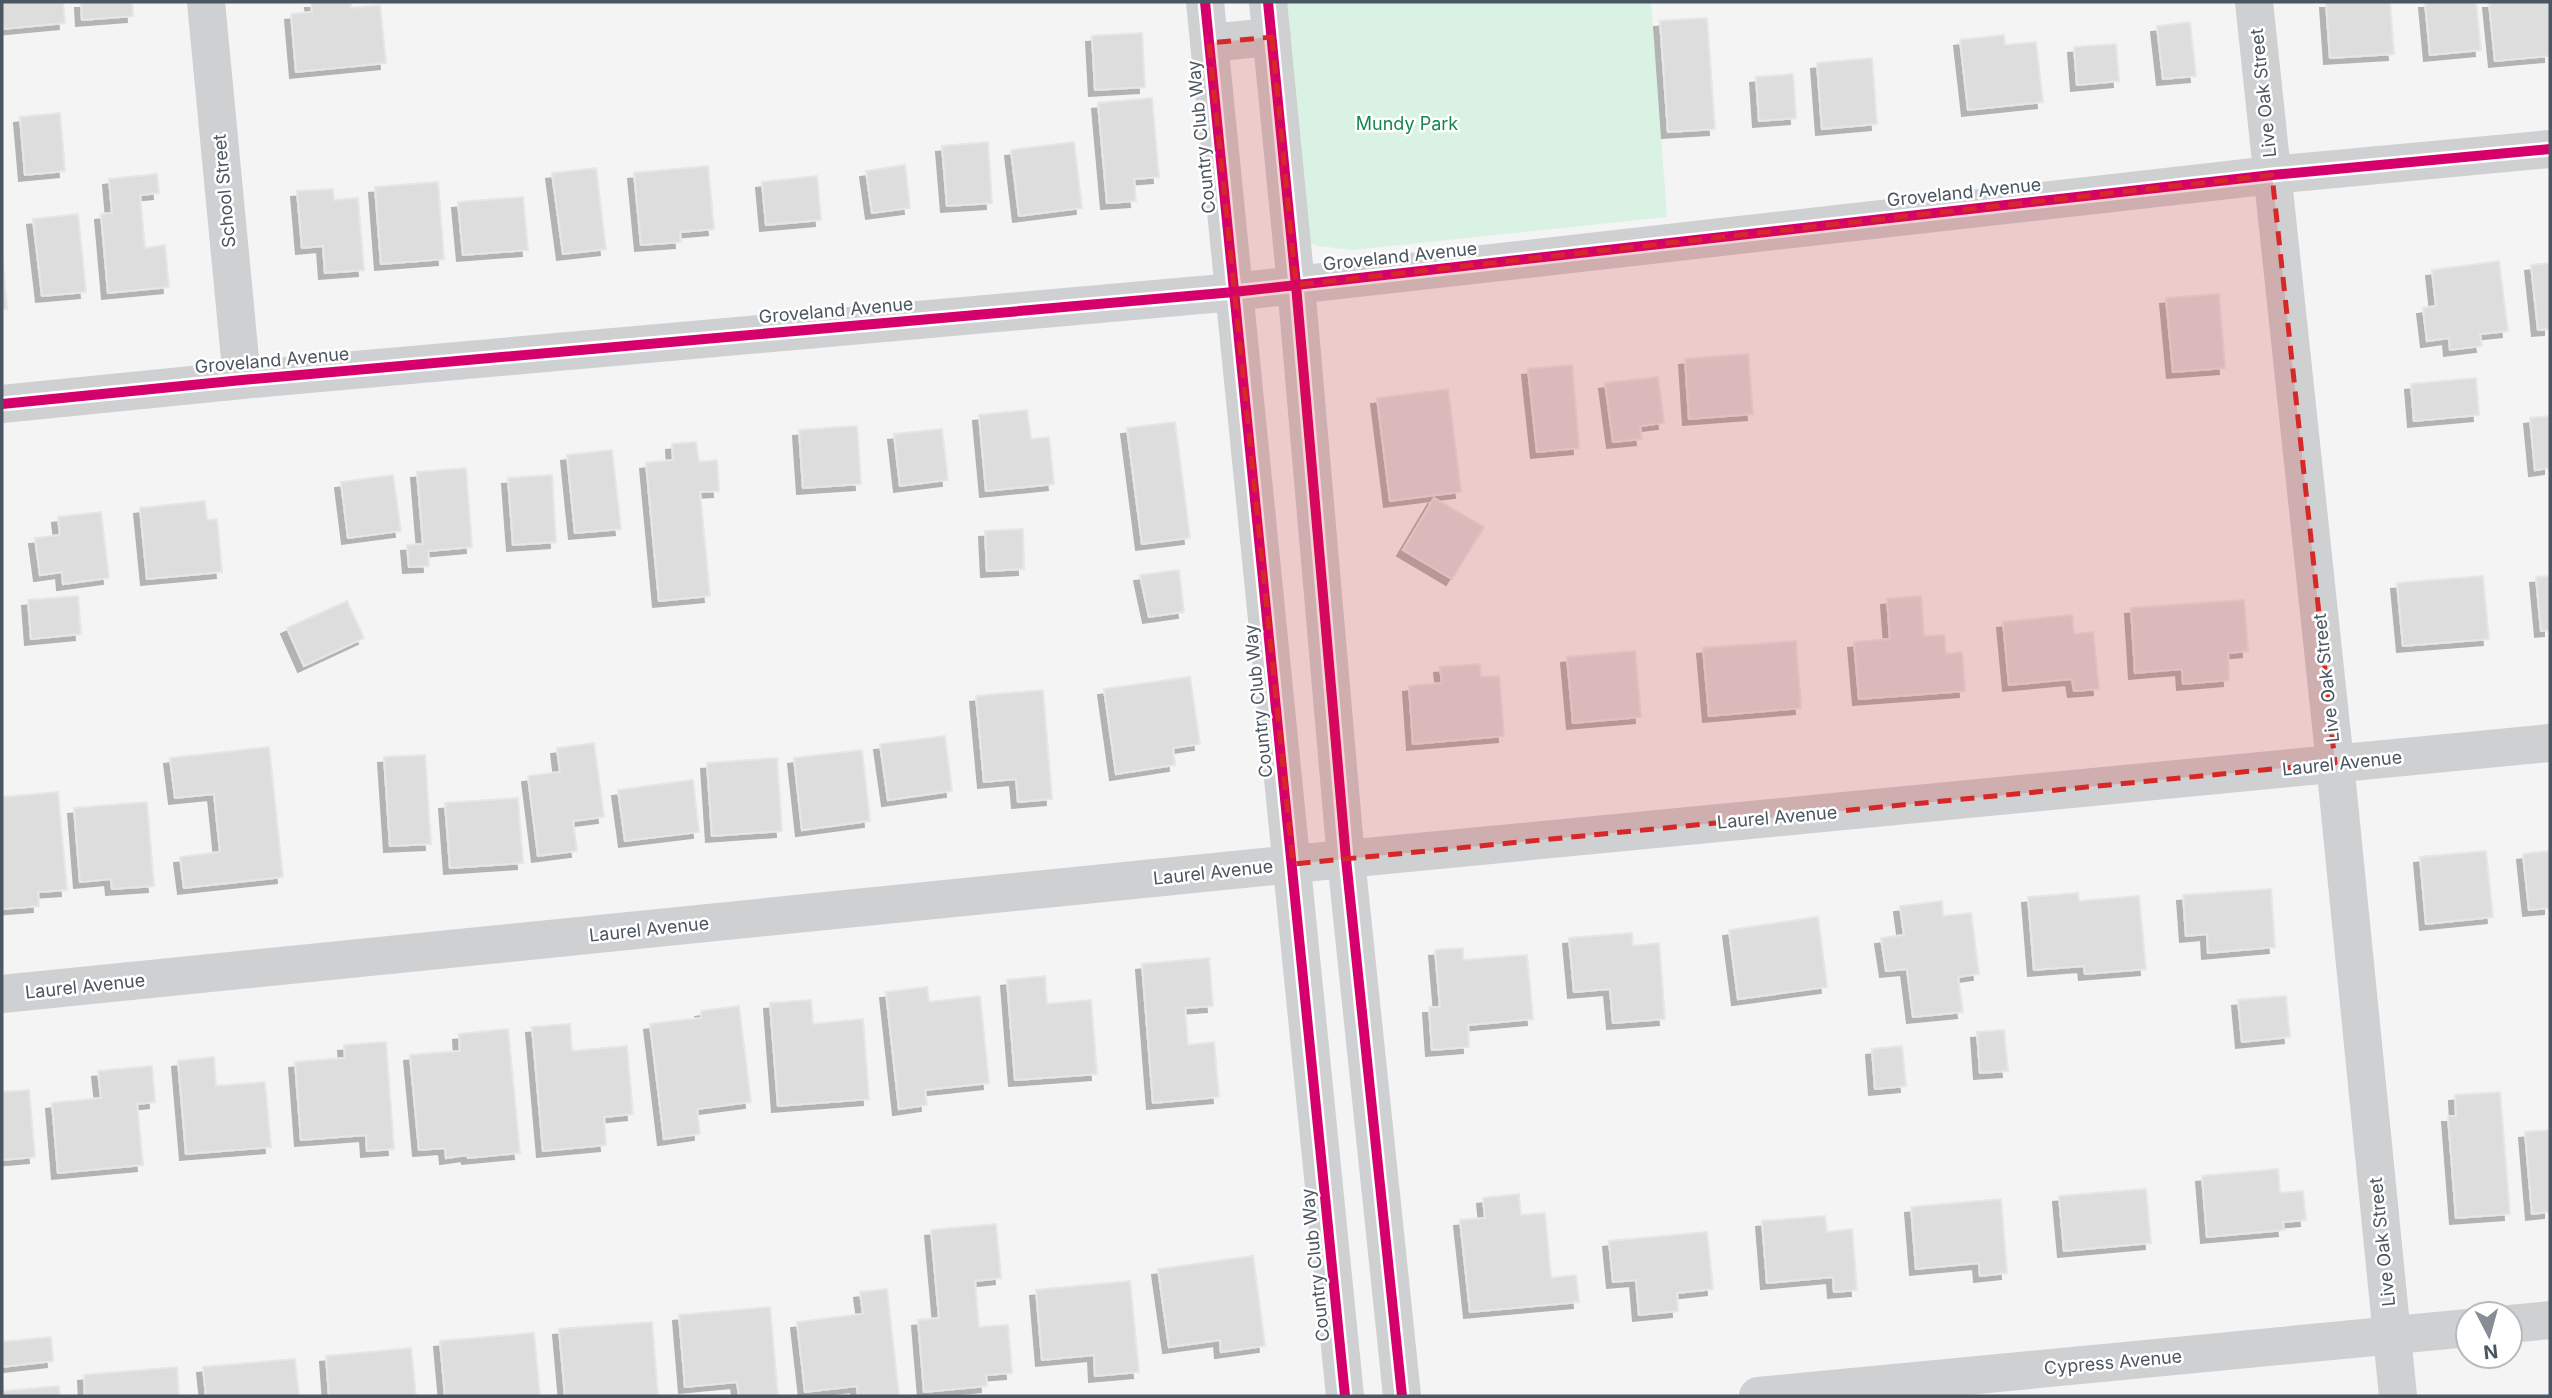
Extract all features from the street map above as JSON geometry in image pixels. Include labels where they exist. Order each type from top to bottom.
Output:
[{"type":"street","name":"School Street","points":[[206,2],[242,380]]},
{"type":"street","name":"Country Club Way","points":[[1205,2],[1345,1396]]},
{"type":"street","name":"Live Oak Street","points":[[2254,2],[2335,764],[2398,1396]]},
{"type":"street","points":[[1209,43],[1270,19],[1346,859],[1402,1396]]},
{"type":"street","name":"Groveland Avenue","points":[[2,404],[242,380],[1234,292],[2272,175],[2550,149]]},
{"type":"street","name":"Laurel Avenue","points":[[2,994],[1293,864],[2550,743]]},
{"type":"street","points":[[2524,1323],[2550,1320]]},
{"type":"street","name":"Cypress Avenue","points":[[1758,1396],[2454,1329]]},
{"type":"highlighted area","points":[[1272,37],[1296,285],[2272,175],[2335,763],[1293,864],[1209,43]]},
{"type":"green space","name":"Mundy Park","points":[[1266,2],[1651,2],[1667,217],[1352,250],[1318,246],[1291,235]]},
{"type":"building","points":[[2,2],[63,2],[65,23],[3,29]]},
{"type":"building","points":[[81,2],[132,2],[133,16],[82,20]]},
{"type":"building","points":[[311,2],[351,2],[351,8],[380,5],[386,63],[296,72],[291,14],[312,12]]},
{"type":"building","points":[[2326,2],[2390,2],[2394,54],[2330,58]]},
{"type":"building","points":[[2425,2],[2476,2],[2481,50],[2430,55]]},
{"type":"building","points":[[2489,2],[2550,2],[2550,56],[2495,61]]},
{"type":"building","points":[[1707,18],[1715,129],[1668,132],[1660,21]]},
{"type":"building","points":[[2190,22],[2196,76],[2163,79],[2157,26]]},
{"type":"building","points":[[1142,33],[1145,87],[1095,90],[1092,36]]},
{"type":"building","points":[[2004,35],[2005,45],[2036,42],[2043,102],[1968,110],[1960,40]]},
{"type":"building","points":[[2116,44],[2119,81],[2077,85],[2074,47]]},
{"type":"building","points":[[1872,58],[1877,124],[1822,129],[1817,63]]},
{"type":"building","points":[[1793,74],[1796,118],[1759,121],[1756,77]]},
{"type":"building","points":[[1152,98],[1159,177],[1134,179],[1136,201],[1107,203],[1098,103]]},
{"type":"building","points":[[60,113],[65,171],[25,175],[20,117]]},
{"type":"building","points":[[988,142],[992,203],[947,206],[942,146]]},
{"type":"building","points":[[1074,142],[1082,208],[1019,216],[1011,150]]},
{"type":"building","points":[[905,165],[910,208],[872,213],[866,171]]},
{"type":"building","points":[[708,166],[714,229],[680,232],[681,242],[641,245],[634,173]]},
{"type":"building","points":[[596,168],[606,249],[563,254],[552,173]]},
{"type":"building","points":[[157,174],[159,193],[140,195],[145,248],[165,245],[169,287],[108,293],[101,214],[112,213],[109,179]]},
{"type":"building","points":[[817,176],[821,220],[766,225],[762,182]]},
{"type":"building","points":[[438,182],[444,259],[381,264],[375,187]]},
{"type":"building","points":[[333,189],[334,200],[358,198],[364,270],[325,273],[323,246],[302,248],[297,191]]},
{"type":"building","points":[[523,197],[528,250],[463,255],[458,202]]},
{"type":"building","points":[[78,214],[86,292],[42,296],[33,219]]},
{"type":"building","points":[[2,254],[7,309],[2,309]]},
{"type":"building","points":[[2499,261],[2508,331],[2480,334],[2482,346],[2450,350],[2449,338],[2427,341],[2423,308],[2436,306],[2432,270]]},
{"type":"building","points":[[2550,263],[2550,329],[2538,330],[2531,265]]},
{"type":"building","points":[[2219,294],[2225,368],[2173,372],[2166,298]]},
{"type":"building","points":[[1748,354],[1753,414],[1689,419],[1685,359]]},
{"type":"building","points":[[1572,365],[1579,448],[1537,452],[1528,369]]},
{"type":"building","points":[[1658,377],[1664,423],[1640,426],[1642,439],[1613,442],[1605,383]]},
{"type":"building","points":[[2476,378],[2479,415],[2414,421],[2411,384]]},
{"type":"building","points":[[1448,389],[1461,492],[1390,501],[1377,398]]},
{"type":"building","points":[[1027,410],[1031,439],[1049,437],[1054,484],[986,491],[979,415]]},
{"type":"building","points":[[2550,416],[2550,468],[2535,470],[2530,418]]},
{"type":"building","points":[[1175,422],[1190,538],[1142,544],[1127,428]]},
{"type":"building","points":[[857,426],[861,484],[803,488],[799,430]]},
{"type":"building","points":[[942,429],[948,480],[900,486],[894,434]]},
{"type":"building","points":[[696,442],[699,462],[717,460],[719,491],[700,492],[710,596],[659,601],[646,463],[673,460],[672,444]]},
{"type":"building","points":[[612,450],[621,529],[575,533],[567,455]]},
{"type":"building","points":[[466,468],[472,547],[428,551],[429,566],[409,567],[407,545],[423,544],[417,472]]},
{"type":"building","points":[[393,475],[401,531],[348,538],[341,482]]},
{"type":"building","points":[[552,475],[556,542],[513,545],[508,478]]},
{"type":"building","points":[[1434,498],[1484,527],[1452,579],[1403,550]]},
{"type":"building","points":[[205,501],[207,520],[217,519],[222,572],[147,579],[140,508]]},
{"type":"building","points":[[101,512],[109,578],[63,584],[62,572],[40,575],[35,538],[60,535],[58,517]]},
{"type":"building","points":[[1023,529],[1024,569],[987,571],[985,531]]},
{"type":"building","points":[[1179,570],[1184,612],[1149,617],[1140,575]]},
{"type":"building","points":[[2483,576],[2489,639],[2403,646],[2397,583]]},
{"type":"building","points":[[2550,576],[2550,630],[2541,631],[2536,577]]},
{"type":"building","points":[[78,596],[81,634],[31,639],[28,600]]},
{"type":"building","points":[[1921,596],[1924,636],[1944,635],[1946,654],[1962,652],[1965,691],[1859,699],[1854,642],[1890,639],[1887,599]]},
{"type":"building","points":[[2244,600],[2248,651],[2228,653],[2229,680],[2183,684],[2182,669],[2135,673],[2131,608]]},
{"type":"building","points":[[347,601],[364,638],[304,666],[287,628]]},
{"type":"building","points":[[2072,615],[2074,634],[2093,632],[2099,689],[2074,691],[2072,679],[2009,685],[2003,622]]},
{"type":"building","points":[[1796,641],[1801,708],[1709,716],[1703,648]]},
{"type":"building","points":[[1635,651],[1641,717],[1573,723],[1567,657]]},
{"type":"building","points":[[1480,664],[1481,677],[1499,676],[1504,736],[1413,744],[1409,686],[1442,683],[1440,667]]},
{"type":"building","points":[[1190,677],[1200,744],[1173,748],[1175,765],[1116,774],[1104,689]]},
{"type":"building","points":[[1043,690],[1052,799],[1018,802],[1016,779],[984,782],[976,696]]},
{"type":"building","points":[[945,736],[952,791],[888,800],[880,744]]},
{"type":"building","points":[[594,743],[604,817],[573,821],[577,851],[538,856],[528,776],[560,772],[557,748]]},
{"type":"building","points":[[269,747],[283,877],[184,888],[180,857],[220,852],[214,794],[175,798],[170,758]]},
{"type":"building","points":[[862,750],[870,821],[802,830],[794,758]]},
{"type":"building","points":[[425,755],[431,844],[390,846],[384,757]]},
{"type":"building","points":[[777,758],[782,831],[712,836],[707,763]]},
{"type":"building","points":[[693,780],[699,832],[625,841],[618,790]]},
{"type":"building","points":[[58,792],[67,890],[38,892],[39,906],[2,909],[2,797]]},
{"type":"building","points":[[518,798],[523,863],[450,868],[445,803]]},
{"type":"building","points":[[147,802],[154,886],[112,889],[111,879],[80,882],[74,808]]},
{"type":"building","points":[[2486,851],[2493,917],[2426,924],[2420,857]]},
{"type":"building","points":[[2550,851],[2550,908],[2529,910],[2523,854]]},
{"type":"building","points":[[2271,889],[2275,947],[2208,953],[2207,934],[2186,936],[2183,895]]},
{"type":"building","points":[[2078,893],[2079,901],[2139,896],[2146,969],[2085,974],[2084,966],[2034,970],[2028,897]]},
{"type":"building","points":[[1942,901],[1943,916],[1971,913],[1979,974],[1958,977],[1963,1012],[1913,1017],[1907,969],[1886,971],[1881,938],[1904,935],[1900,906]]},
{"type":"building","points":[[1818,917],[1827,987],[1738,999],[1729,930]]},
{"type":"building","points":[[1632,933],[1633,946],[1659,943],[1665,1019],[1613,1023],[1610,989],[1574,992],[1569,938]]},
{"type":"building","points":[[1463,948],[1463,960],[1527,955],[1533,1019],[1468,1025],[1469,1047],[1432,1050],[1429,1007],[1440,1007],[1435,950]]},
{"type":"building","points":[[1209,958],[1213,1006],[1185,1008],[1188,1045],[1214,1042],[1219,1097],[1153,1103],[1142,964]]},
{"type":"building","points":[[1045,976],[1047,1004],[1091,1000],[1097,1074],[1015,1080],[1007,980]]},
{"type":"building","points":[[927,987],[929,1002],[980,996],[989,1083],[925,1090],[927,1105],[899,1109],[886,992]]},
{"type":"building","points":[[2286,996],[2290,1037],[2242,1042],[2238,1000]]},
{"type":"building","points":[[811,1000],[813,1024],[863,1019],[869,1099],[778,1106],[770,1003]]},
{"type":"building","points":[[739,1006],[751,1102],[697,1109],[700,1134],[664,1139],[650,1024],[701,1018],[701,1011]]},
{"type":"building","points":[[570,1024],[572,1051],[627,1046],[633,1114],[604,1117],[606,1145],[543,1151],[532,1027]]},
{"type":"building","points":[[508,1029],[520,1153],[446,1158],[445,1148],[419,1150],[410,1055],[460,1051],[459,1034]]},
{"type":"building","points":[[2004,1030],[2008,1071],[1980,1073],[1977,1032]]},
{"type":"building","points":[[386,1042],[394,1149],[367,1151],[366,1135],[301,1140],[295,1062],[345,1058],[344,1045]]},
{"type":"building","points":[[1902,1046],[1906,1086],[1875,1089],[1872,1049]]},
{"type":"building","points":[[214,1057],[216,1086],[265,1082],[271,1147],[186,1154],[178,1061]]},
{"type":"building","points":[[152,1066],[155,1102],[137,1104],[143,1165],[58,1173],[52,1103],[101,1098],[98,1071]]},
{"type":"building","points":[[29,1090],[35,1157],[2,1160],[2,1092]]},
{"type":"building","points":[[2500,1092],[2510,1214],[2456,1218],[2448,1116],[2456,1116],[2455,1095]]},
{"type":"building","points":[[2550,1130],[2550,1212],[2532,1214],[2525,1132]]},
{"type":"building","points":[[2278,1169],[2280,1193],[2303,1191],[2306,1220],[2283,1222],[2284,1230],[2207,1237],[2202,1176]]},
{"type":"building","points":[[2146,1189],[2151,1243],[2064,1251],[2059,1196]]},
{"type":"building","points":[[1519,1194],[1521,1215],[1545,1213],[1551,1278],[1576,1275],[1579,1302],[1470,1312],[1460,1220],[1485,1218],[1483,1198]]},
{"type":"building","points":[[2001,1199],[2007,1273],[1980,1276],[1979,1263],[1916,1269],[1911,1207]]},
{"type":"building","points":[[1825,1216],[1827,1232],[1852,1229],[1857,1290],[1834,1292],[1833,1277],[1767,1283],[1762,1221]]},
{"type":"building","points":[[996,1224],[1001,1278],[975,1281],[979,1327],[1008,1325],[1012,1373],[986,1375],[987,1386],[924,1392],[918,1320],[939,1318],[931,1230]]},
{"type":"building","points":[[1707,1232],[1713,1289],[1677,1293],[1678,1311],[1639,1315],[1636,1280],[1613,1282],[1609,1241]]},
{"type":"building","points":[[1253,1256],[1265,1346],[1221,1352],[1220,1340],[1169,1347],[1158,1269]]},
{"type":"building","points":[[1130,1281],[1139,1372],[1095,1376],[1094,1355],[1042,1360],[1036,1290]]},
{"type":"building","points":[[887,1289],[899,1396],[858,1396],[857,1386],[805,1392],[797,1322],[863,1314],[860,1292]]},
{"type":"building","points":[[770,1307],[778,1396],[739,1396],[737,1382],[685,1387],[679,1315]]},
{"type":"building","points":[[652,1322],[658,1396],[565,1396],[559,1329]]},
{"type":"building","points":[[534,1333],[540,1396],[445,1396],[440,1341]]},
{"type":"building","points":[[51,1337],[53,1361],[2,1367],[2,1342]]},
{"type":"building","points":[[411,1348],[416,1396],[329,1396],[326,1356]]},
{"type":"building","points":[[295,1359],[299,1396],[206,1396],[203,1367]]},
{"type":"building","points":[[177,1367],[179,1396],[85,1396],[84,1375]]},
{"type":"building","points":[[2,1379],[3,1391],[59,1386],[60,1396],[2,1396]]},
{"type":"cycle path","points":[[1205,2],[1345,1396]]},
{"type":"cycle path","points":[[1268,2],[1296,285],[1346,859],[1402,1396]]},
{"type":"cycle path","points":[[2,404],[242,380],[1234,292],[2272,175],[2550,149]]}]
